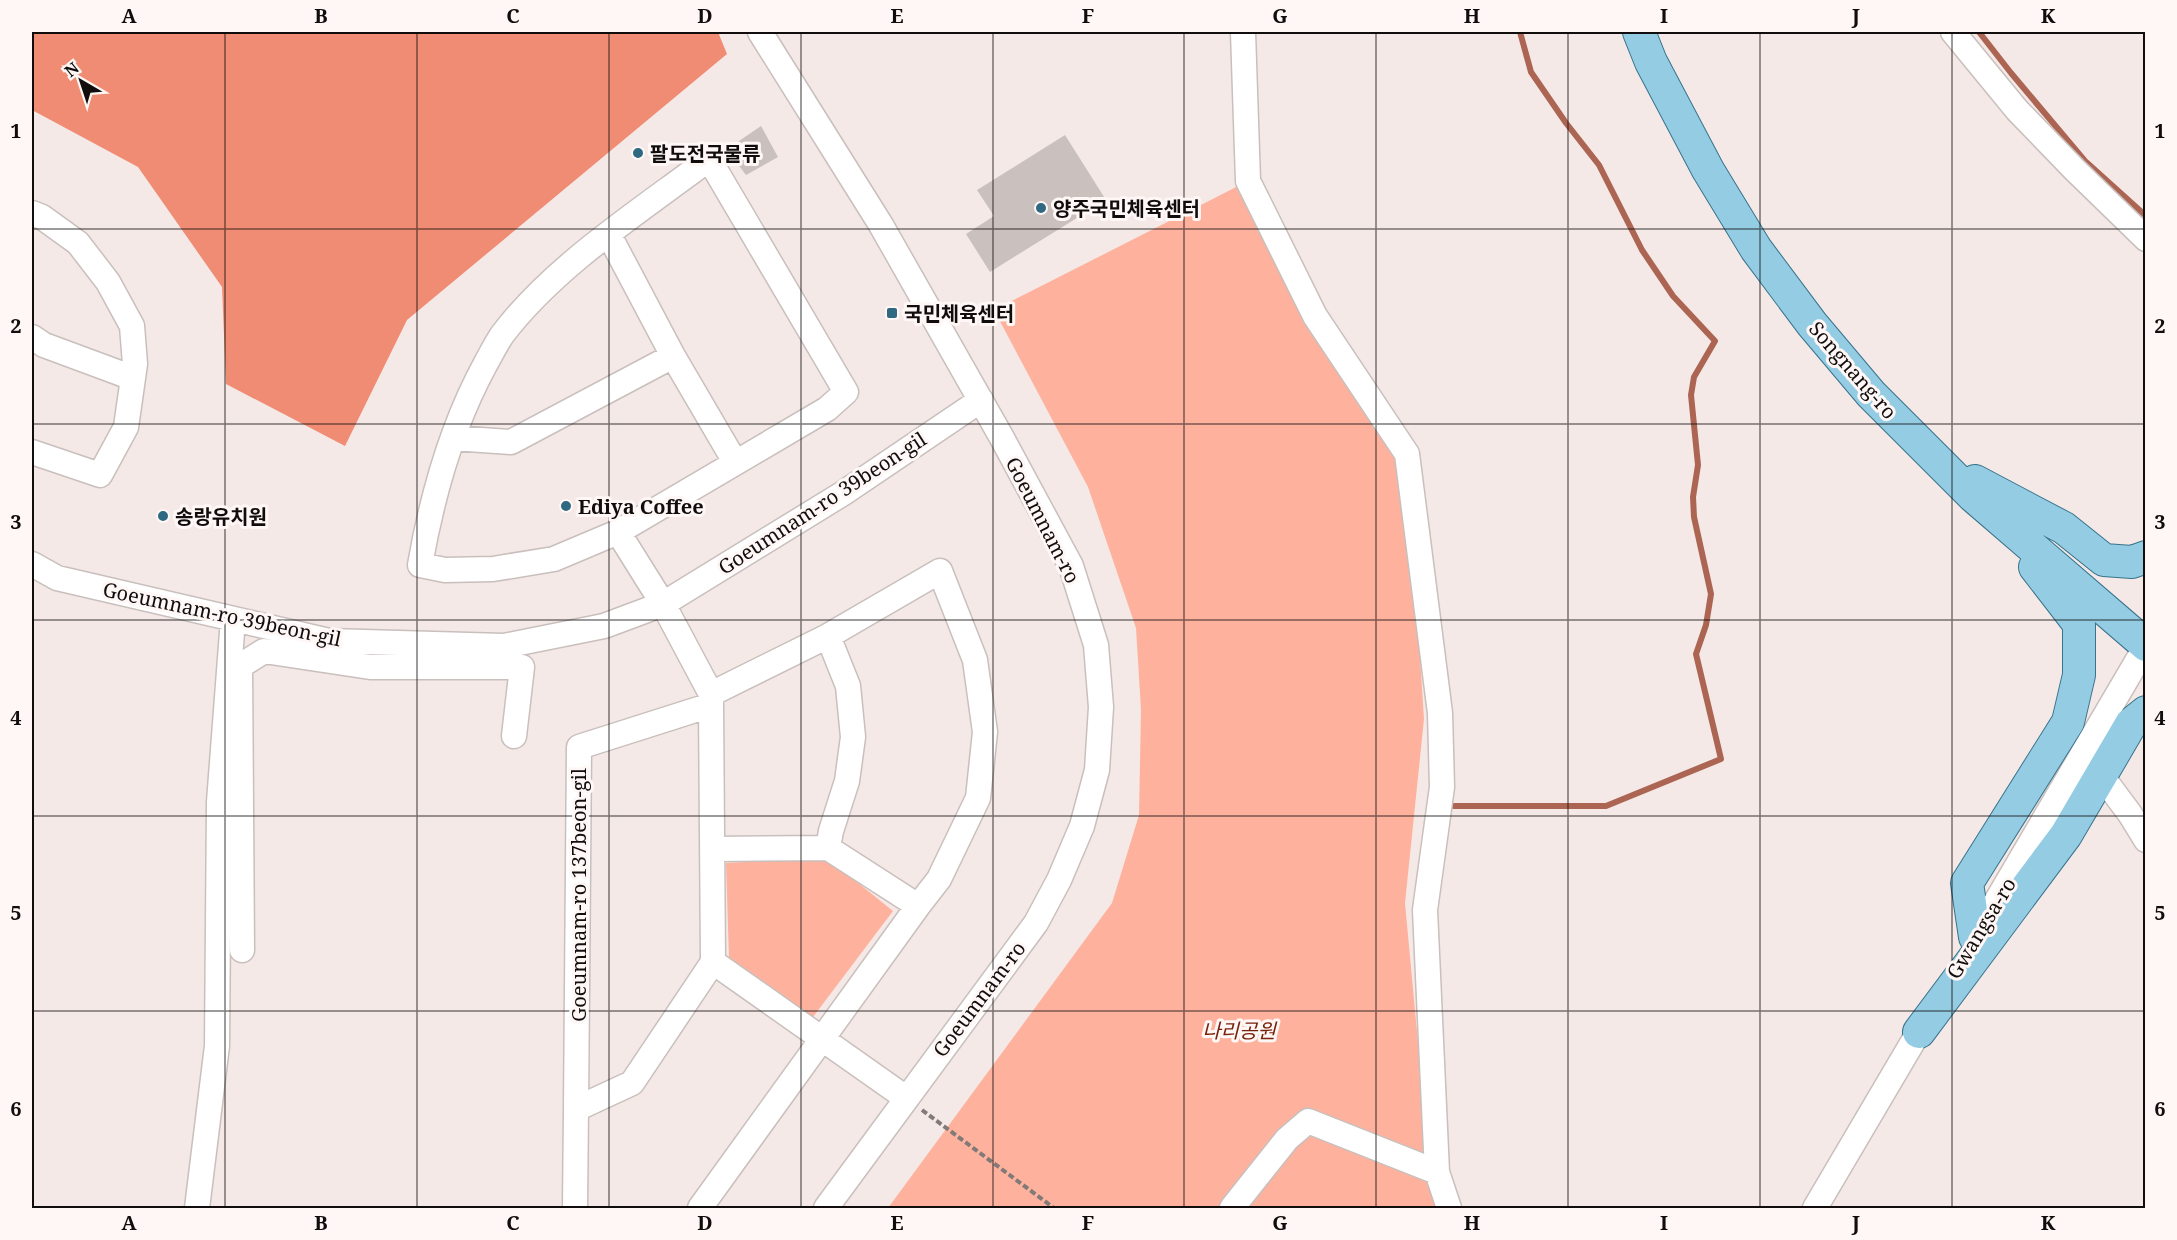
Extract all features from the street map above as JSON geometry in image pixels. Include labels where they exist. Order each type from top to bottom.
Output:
[{"type":"main road","name":"Songnang-ro","points":[[1639,32],[1651,62],[1708,170],[1756,249],[1812,324],[1871,394],[1940,463],[1996,516],[2145,646]]},
{"type":"main road","points":[[1940,463],[2064,528],[2104,560],[2132,562],[2145,557]]},
{"type":"main road","points":[[1975,937],[1967,883],[2068,722],[2079,675],[2079,624],[1996,516]]},
{"type":"main road","points":[[1919,1032],[2066,835],[2131,724],[2145,712]]},
{"type":"street","name":"Goeumnam-ro","points":[[760,32],[880,225],[981,400],[1071,566],[1096,645],[1101,706],[1097,770],[1082,826],[1059,880],[1036,923],[826,1209]]},
{"type":"street","points":[[1243,32],[1248,182],[1315,316],[1407,454],[1440,713],[1442,787],[1425,910],[1437,1172],[1449,1209]]},
{"type":"street","points":[[1953,32],[2017,110],[2145,238]]},
{"type":"street","points":[[709,159],[846,392],[827,409],[618,532],[554,559],[493,568],[445,570],[420,565],[429,516],[453,438],[476,381],[501,337],[549,284],[709,159]]},
{"type":"street","points":[[32,213],[42,217],[78,243],[108,282],[132,326],[135,364],[126,428],[100,475],[32,452]]},
{"type":"street","points":[[609,235],[673,356],[735,462]]},
{"type":"street","points":[[32,338],[44,345],[133,378]]},
{"type":"street","points":[[453,438],[511,442],[673,356]]},
{"type":"street","name":"Goeumnam-ro 39beon-gil","points":[[32,564],[57,578],[329,641],[504,646],[604,626],[663,604],[842,494],[981,400]]},
{"type":"street","points":[[576,1108],[632,1083],[713,962],[711,699],[663,604],[618,532]]},
{"type":"street","name":"Goeumnam-ro 137beon-gil","points":[[575,1209],[579,747],[711,699],[828,636],[940,571],[975,660],[985,732],[978,798],[939,879],[700,1209]]},
{"type":"street","points":[[197,1209],[217,1046],[219,802],[233,619]]},
{"type":"street","points":[[828,636],[848,686],[853,737],[847,780],[828,848]]},
{"type":"street","name":"Gwangsa-ro","points":[[1815,1209],[2145,646]]},
{"type":"street","points":[[242,950],[240,666],[264,651],[370,667],[522,667],[514,736]]},
{"type":"street","points":[[2101,775],[2130,814],[2145,840]]},
{"type":"street","points":[[712,849],[828,848],[918,906]]},
{"type":"street","points":[[713,962],[906,1098]]},
{"type":"street","points":[[1233,1209],[1287,1139],[1308,1121],[1437,1172]]},
{"type":"path","points":[[906,1098],[1054,1209]]},
{"type":"green space","name":"나리공원","points":[[1248,181],[1407,454],[1424,719],[1405,903],[1431,1182],[1441,1208],[888,1208],[1112,903],[1139,815],[1141,710],[1136,628],[1088,487],[994,310]]},
{"type":"green space","points":[[827,858],[893,911],[810,1021],[729,959],[726,863]]},
{"type":"shaded area","points":[[32,32],[718,32],[727,54],[407,320],[345,446],[226,384],[222,287],[138,167],[32,110]]},
{"type":"building","points":[[761,126],[778,157],[746,175],[733,158],[739,141]]},
{"type":"building","name":"양주국민체육센터","points":[[1065,135],[1106,200],[990,272],[966,234],[994,216],[977,190]]},
{"type":"waterway","points":[[1454,806],[1606,806],[1721,759],[1696,654],[1706,625],[1711,594],[1694,517],[1693,497],[1698,465],[1691,395],[1694,377],[1715,341],[1673,296],[1642,250],[1599,165],[1566,123],[1531,72],[1520,32]]},
{"type":"waterway","points":[[1979,32],[2085,161],[2146,216]]},
{"type":"place","name":"팔도전국물류","points":[[638,153]]},
{"type":"place","name":"양주국민체육센터","points":[[1041,208]]},
{"type":"place","name":"국민체육센터","points":[[892,313]]},
{"type":"place","name":"Ediya Coffee","points":[[566,506]]},
{"type":"place","name":"송랑유치원","points":[[163,516]]}]
